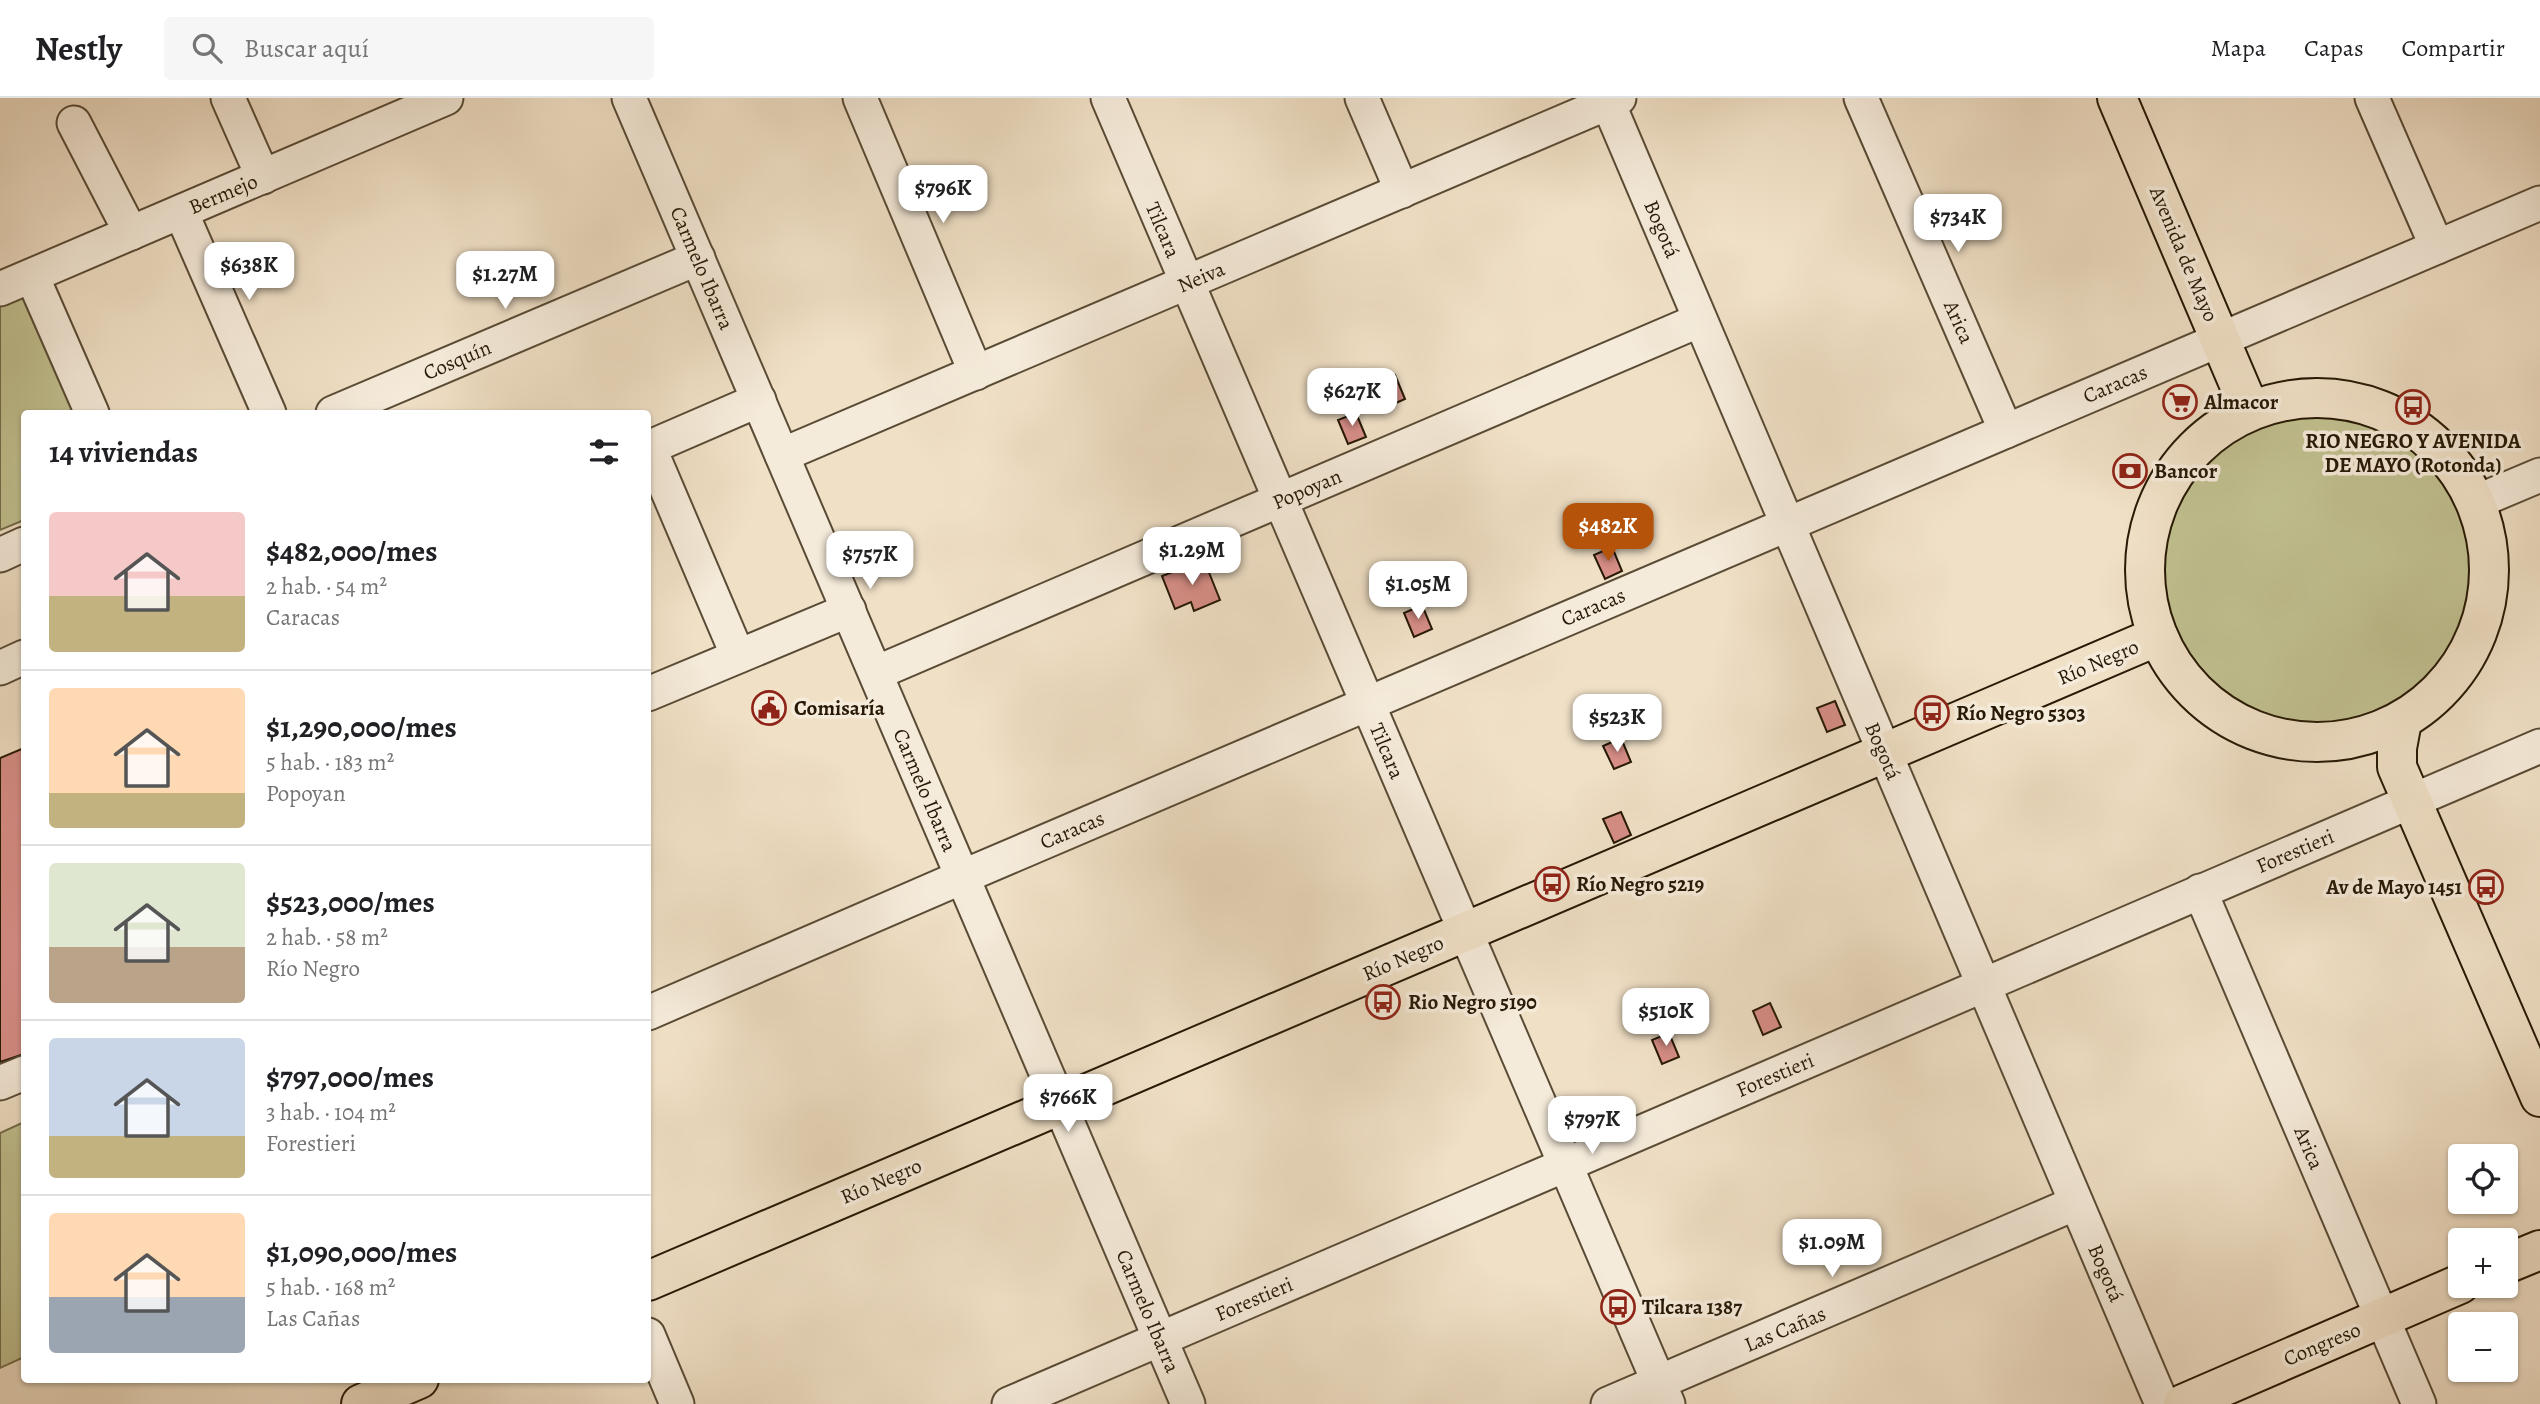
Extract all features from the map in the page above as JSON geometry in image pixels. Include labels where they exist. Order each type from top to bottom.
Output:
[{"type":"main road","name":"Avenida de Mayo","points":[[2117,98],[2250,410]]},
{"type":"main road","points":[[2324,397],[2362,403],[2397,417],[2429,438],[2455,466],[2476,502],[2488,543],[2489,590],[2477,635],[2455,676],[2421,708],[2402,721],[2368,736],[2337,741],[2291,741],[2248,727],[2209,704],[2178,670],[2158,636],[2146,587],[2146,543],[2158,501],[2181,463],[2212,432],[2250,410],[2286,400],[2324,397]]},
{"type":"main road","name":"Río Negro","points":[[651,1281],[2158,636]]},
{"type":"main road","points":[[2402,721],[2397,748],[2397,768],[2540,1097]]},
{"type":"main road","points":[[2518,1259],[2540,1250]]},
{"type":"main road","name":"Congreso","points":[[2183,1404],[2448,1289]]},
{"type":"main road","points":[[361,1404],[410,1383]]},
{"type":"street","points":[[228,98],[263,177]]},
{"type":"street","name":"Bermejo","points":[[0,289],[446,98]]},
{"type":"street","name":"Carmelo Ibarra","points":[[629,98],[1188,1404]]},
{"type":"street","points":[[860,98],[976,373]]},
{"type":"street","name":"Tilcara","points":[[1108,98],[1663,1393]]},
{"type":"street","points":[[1362,98],[1402,191]]},
{"type":"street","name":"Arica","points":[[1861,98],[2006,431]]},
{"type":"street","points":[[2372,98],[2437,247]]},
{"type":"street","name":"Neiva","points":[[782,455],[1611,100]]},
{"type":"street","name":"Bogotá","points":[[1611,100],[1700,320],[2162,1404]]},
{"type":"street","points":[[74,123],[131,233]]},
{"type":"street","name":"Caracas","points":[[651,1012],[2540,204]]},
{"type":"street","points":[[181,212],[268,410]]},
{"type":"street","name":"Cosquín","points":[[340,410],[698,258]]},
{"type":"street","points":[[32,276],[91,410]]},
{"type":"street","name":"Popoyan","points":[[876,673],[1700,320]]},
{"type":"street","points":[[651,447],[759,400]]},
{"type":"street","points":[[651,455],[738,656]]},
{"type":"street","points":[[2476,502],[2540,475]]},
{"type":"street","points":[[0,555],[21,545]]},
{"type":"street","points":[[651,693],[849,610]]},
{"type":"street","points":[[0,668],[21,658]]},
{"type":"street","name":"Forestieri","points":[[1009,1404],[2540,746]]},
{"type":"street","name":"Arica","points":[[2200,891],[2419,1404]]},
{"type":"street","points":[[0,1083],[21,1074]]},
{"type":"street","name":"Las Cañas","points":[[1608,1404],[1663,1393],[2077,1203]]},
{"type":"street","points":[[651,1342],[677,1404]]},
{"type":"shaded area","points":[[29,285],[85,410],[21,410],[21,521],[0,530],[0,298]]},
{"type":"shaded area","points":[[2318,415],[2363,421],[2391,433],[2427,460],[2454,496],[2466,524],[2472,569],[2466,614],[2454,642],[2427,678],[2391,705],[2363,717],[2318,723],[2273,717],[2245,705],[2209,678],[2182,642],[2170,614],[2164,569],[2170,524],[2182,496],[2209,460],[2245,433],[2273,421]]},
{"type":"shaded area","points":[[21,1123],[21,1358],[0,1368],[0,1133]]},
{"type":"building","points":[[1395,375],[1405,399],[1387,407],[1377,383]]},
{"type":"building","points":[[1356,413],[1366,437],[1348,444],[1338,420]]},
{"type":"building","points":[[1612,547],[1622,571],[1605,579],[1594,555]]},
{"type":"building","points":[[1204,560],[1220,600],[1194,611],[1191,602],[1175,609],[1162,576]]},
{"type":"building","points":[[1422,605],[1432,629],[1414,637],[1404,613]]},
{"type":"building","points":[[1835,701],[1845,725],[1827,732],[1817,708]]},
{"type":"building","points":[[1621,738],[1631,762],[1614,769],[1603,746]]},
{"type":"building","points":[[21,749],[21,1055],[0,1062],[0,758]]},
{"type":"building","points":[[1621,812],[1631,835],[1614,843],[1603,819]]},
{"type":"building","points":[[1770,1003],[1781,1027],[1763,1035],[1753,1011]]},
{"type":"building","points":[[1669,1033],[1679,1057],[1662,1064],[1652,1040]]},
{"type":"place","name":"Almacor","points":[[2180,402]]},
{"type":"place","name":"RIO NEGRO Y AVENIDA DE MAYO (Rotonda)","points":[[2413,407]]},
{"type":"place","name":"Bancor","points":[[2130,471]]},
{"type":"place","name":"Comisaría","points":[[769,708]]},
{"type":"place","name":"Río Negro 5303","points":[[1932,713]]},
{"type":"place","name":"Río Negro 5219","points":[[1552,884]]},
{"type":"place","name":"Av de Mayo 1451","points":[[2486,887]]},
{"type":"place","name":"Rio Negro 5190","points":[[1383,1002]]},
{"type":"place","name":"Tilcara 1387","points":[[1618,1307]]}]
